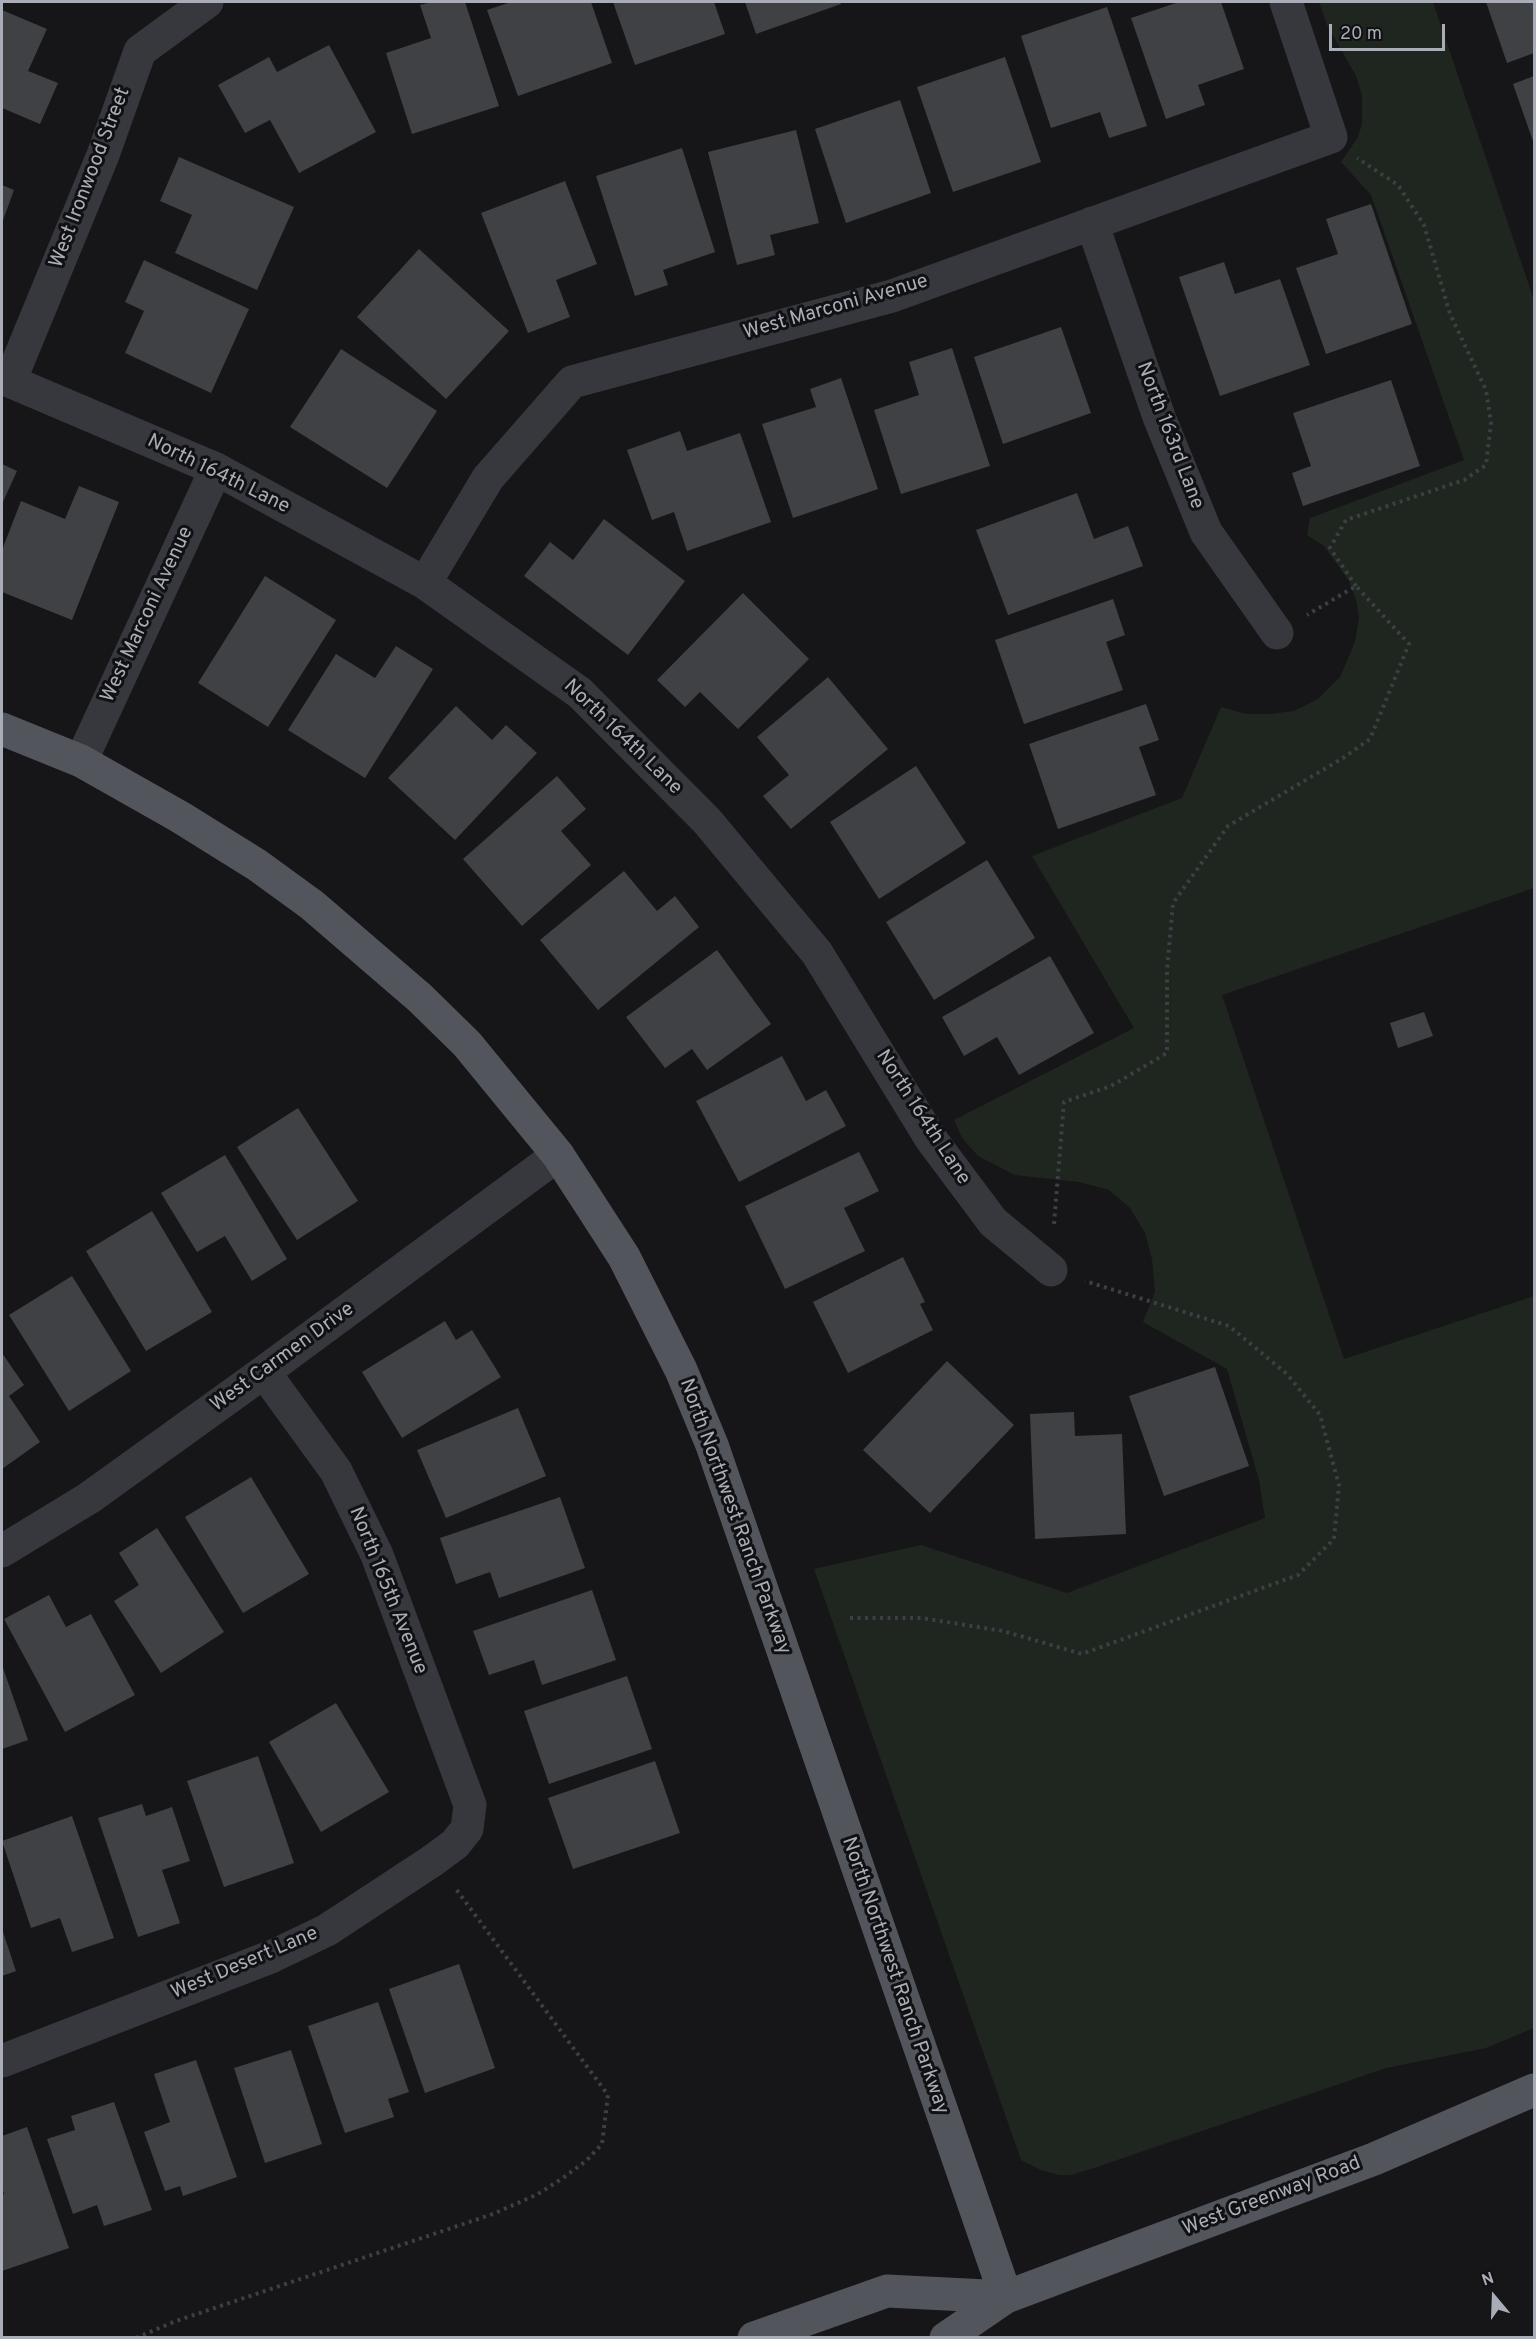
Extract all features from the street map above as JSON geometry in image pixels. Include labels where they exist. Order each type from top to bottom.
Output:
[{"type":"main road","name":"North Northwest Ranch Parkway","points":[[2,729],[81,761],[257,865],[312,905],[420,998],[467,1044],[558,1155],[624,1257],[681,1370],[712,1445],[1006,2297]]},
{"type":"main road","name":"West Greenway Road","points":[[946,2337],[1006,2297],[1374,2159],[1534,2090]]},
{"type":"main road","name":"West Greenway Road","points":[[754,2337],[887,2291],[1006,2297]]},
{"type":"street","name":"West Ironwood Street","points":[[6,379],[103,155],[140,51],[207,2]]},
{"type":"street","points":[[1286,2],[1331,137]]},
{"type":"street","name":"West Marconi Avenue","points":[[425,583],[488,478],[573,382],[891,296],[1331,137]]},
{"type":"street","name":"North 163rd Lane","points":[[1092,223],[1159,417],[1206,532],[1277,633]]},
{"type":"street","name":"North 164th Lane","points":[[6,379],[216,469],[425,583],[580,693],[707,820],[818,953],[931,1138],[993,1222],[1051,1270]]},
{"type":"street","name":"West Marconi Avenue","points":[[81,761],[216,469]]},
{"type":"street","name":"West Carmen Drive","points":[[2,1551],[89,1498],[558,1155]]},
{"type":"street","name":"North 165th Avenue","points":[[264,1372],[336,1471],[377,1555],[470,1805],[467,1829]]},
{"type":"street","name":"West Desert Lane","points":[[2,2061],[273,1956],[327,1930],[432,1861],[455,1844],[467,1829]]},
{"type":"path","points":[[850,1618],[921,1618],[1003,1631],[1082,1654],[1298,1575],[1334,1539],[1339,1485],[1320,1415],[1287,1374],[1229,1326],[1051,1270],[1064,1102],[1111,1086],[1167,1053],[1167,971],[1173,903],[1228,826],[1343,758],[1370,739],[1409,644],[1356,586],[1330,548],[1346,520],[1464,480],[1486,465],[1491,423],[1486,390],[1450,314],[1424,225],[1398,184],[1355,157],[1331,137]]},
{"type":"path","points":[[1277,633],[1356,586]]},
{"type":"path","points":[[136,2337],[176,2321],[493,2214],[538,2194],[563,2178],[586,2161],[602,2144],[608,2095],[458,1890],[432,1861]]},
{"type":"shaded area","points":[[1319,2],[1433,2],[1534,300],[1534,888],[1222,995],[1344,1359],[1534,1296],[1534,2028],[1486,2048],[1386,2068],[1097,2167],[1071,2175],[1059,2175],[1041,2170],[1021,2160],[814,1569],[921,1545],[1067,1593],[1265,1518],[1259,1480],[1227,1369],[1143,1322],[1155,1292],[1152,1259],[1145,1233],[1130,1208],[1109,1190],[1079,1182],[1015,1175],[978,1156],[962,1138],[954,1120],[1134,1028],[1032,856],[1182,798],[1221,707],[1246,714],[1270,714],[1294,711],[1318,699],[1340,677],[1355,642],[1359,616],[1349,581],[1324,546],[1307,535],[1310,518],[1464,460],[1371,195],[1341,162],[1358,137],[1362,124],[1362,96],[1356,76],[1327,25]]},
{"type":"building","points":[[432,2],[465,2],[499,106],[412,134],[386,53],[431,38],[420,5]]},
{"type":"building","points":[[511,2],[591,2],[612,63],[518,96],[487,10]]},
{"type":"building","points":[[613,2],[714,2],[725,34],[635,65]]},
{"type":"building","points":[[745,2],[840,2],[841,4],[756,34]]},
{"type":"building","points":[[1179,2],[1221,2],[1244,69],[1198,85],[1205,105],[1166,119],[1131,18]]},
{"type":"building","points":[[1486,2],[1534,2],[1534,53],[1507,63]]},
{"type":"building","points":[[1107,7],[1147,126],[1109,138],[1100,112],[1051,128],[1021,36]]},
{"type":"building","points":[[2,10],[47,29],[28,71],[58,83],[40,124],[2,108]]},
{"type":"building","points":[[329,45],[376,132],[299,173],[270,120],[245,133],[218,85],[269,57],[277,72]]},
{"type":"building","points":[[1005,57],[1041,162],[953,192],[917,87]]},
{"type":"building","points":[[1534,76],[1534,144],[1513,84]]},
{"type":"building","points":[[900,100],[931,193],[846,223],[815,129]]},
{"type":"building","points":[[796,130],[819,223],[770,235],[775,255],[737,265],[708,152]]},
{"type":"building","points":[[682,148],[715,252],[663,270],[668,285],[635,296],[596,176]]},
{"type":"building","points":[[179,157],[294,207],[257,290],[175,253],[192,215],[160,201]]},
{"type":"building","points":[[565,181],[597,264],[556,280],[570,317],[528,333],[481,213]]},
{"type":"building","points":[[2,185],[14,190],[2,223]]},
{"type":"building","points":[[1371,204],[1412,324],[1326,354],[1296,268],[1338,254],[1326,219]]},
{"type":"building","points":[[419,249],[509,331],[446,399],[357,317]]},
{"type":"building","points":[[144,260],[249,309],[211,393],[125,353],[144,311],[125,302]]},
{"type":"building","points":[[1224,262],[1235,294],[1280,279],[1310,365],[1220,396],[1179,277]]},
{"type":"building","points":[[1061,327],[1091,413],[1003,444],[974,357]]},
{"type":"building","points":[[952,348],[990,466],[901,494],[874,410],[919,395],[909,362]]},
{"type":"building","points":[[341,349],[437,411],[387,488],[290,427]]},
{"type":"building","points":[[841,378],[878,489],[793,518],[762,424],[816,407],[810,389]]},
{"type":"building","points":[[1391,380],[1420,466],[1303,506],[1292,473],[1311,466],[1293,413]]},
{"type":"building","points":[[680,431],[687,451],[740,433],[771,522],[687,551],[674,512],[652,520],[627,450]]},
{"type":"building","points":[[2,464],[17,471],[2,504]]},
{"type":"building","points":[[79,486],[119,502],[72,620],[2,592],[2,550],[21,501],[65,519]]},
{"type":"building","points":[[1077,493],[1094,539],[1128,526],[1143,566],[1008,615],[976,530]]},
{"type":"building","points":[[604,519],[685,581],[628,655],[524,576],[550,542],[573,560]]},
{"type":"building","points":[[265,576],[336,620],[268,727],[198,683]]},
{"type":"building","points":[[743,593],[809,659],[738,729],[700,692],[685,707],[657,680]]},
{"type":"building","points":[[1113,599],[1125,635],[1106,642],[1123,690],[1024,724],[995,640]]},
{"type":"building","points":[[396,646],[433,669],[365,778],[288,730],[336,654],[375,678]]},
{"type":"building","points":[[828,677],[888,749],[791,829],[763,796],[789,775],[757,737]]},
{"type":"building","points":[[1146,704],[1159,740],[1139,747],[1156,795],[1058,829],[1029,744]]},
{"type":"building","points":[[456,706],[492,740],[506,725],[537,753],[455,840],[388,778]]},
{"type":"building","points":[[916,766],[966,843],[879,899],[830,822]]},
{"type":"building","points":[[557,776],[586,809],[561,831],[591,865],[522,926],[463,859]]},
{"type":"building","points":[[987,860],[1035,938],[934,1000],[886,922]]},
{"type":"building","points":[[624,871],[657,911],[675,896],[699,927],[598,1010],[540,940]]},
{"type":"building","points":[[717,950],[771,1024],[707,1070],[692,1049],[665,1068],[626,1017]]},
{"type":"building","points":[[1050,956],[1094,1033],[1019,1075],[997,1037],[964,1056],[942,1017]]},
{"type":"building","points":[[1424,1012],[1433,1036],[1398,1048],[1390,1023]]},
{"type":"building","points":[[782,1056],[806,1101],[826,1090],[846,1126],[739,1182],[696,1101]]},
{"type":"building","points":[[298,1108],[358,1201],[297,1240],[237,1147]]},
{"type":"building","points":[[859,1152],[879,1191],[844,1208],[865,1251],[785,1289],[745,1206]]},
{"type":"building","points":[[225,1155],[287,1259],[252,1281],[225,1236],[197,1252],[161,1193]]},
{"type":"building","points":[[152,1211],[212,1312],[146,1351],[86,1251]]},
{"type":"building","points":[[903,1257],[925,1302],[920,1304],[933,1330],[848,1373],[813,1302]]},
{"type":"building","points":[[72,1276],[131,1371],[69,1411],[9,1315]]},
{"type":"building","points":[[445,1321],[456,1340],[472,1330],[501,1377],[402,1438],[362,1372]]},
{"type":"building","points":[[2,1353],[24,1385],[9,1396],[40,1442],[2,1469]]},
{"type":"building","points":[[947,1361],[1014,1425],[930,1513],[863,1450]]},
{"type":"building","points":[[1215,1367],[1249,1466],[1164,1496],[1129,1396]]},
{"type":"building","points":[[518,1408],[546,1476],[446,1518],[417,1450]]},
{"type":"building","points":[[1074,1412],[1075,1436],[1122,1434],[1126,1534],[1035,1539],[1030,1414]]},
{"type":"building","points":[[251,1477],[309,1574],[243,1613],[185,1517]]},
{"type":"building","points":[[560,1497],[585,1568],[499,1598],[490,1572],[456,1584],[440,1538]]},
{"type":"building","points":[[157,1528],[224,1632],[161,1673],[114,1601],[139,1585],[119,1553]]},
{"type":"building","points":[[592,1590],[616,1660],[542,1685],[534,1660],[489,1675],[473,1631]]},
{"type":"building","points":[[49,1595],[66,1627],[91,1614],[135,1695],[65,1732],[4,1619]]},
{"type":"building","points":[[2,1665],[28,1740],[2,1749]]},
{"type":"building","points":[[627,1676],[652,1749],[549,1784],[524,1711]]},
{"type":"building","points":[[336,1703],[389,1792],[321,1832],[269,1742]]},
{"type":"building","points":[[258,1756],[294,1863],[224,1887],[187,1781]]},
{"type":"building","points":[[655,1761],[680,1833],[573,1869],[548,1798]]},
{"type":"building","points":[[142,1804],[146,1816],[172,1807],[190,1861],[162,1870],[180,1923],[138,1937],[98,1818]]},
{"type":"building","points":[[72,1816],[114,1938],[72,1952],[60,1918],[31,1928],[2,1841]]},
{"type":"building","points":[[2,1929],[16,1971],[2,1976]]},
{"type":"building","points":[[459,1964],[495,2068],[425,2093],[389,1989]]},
{"type":"building","points":[[378,2002],[409,2092],[388,2099],[394,2117],[345,2133],[308,2026]]},
{"type":"building","points":[[291,2050],[322,2144],[265,2163],[234,2068]]},
{"type":"building","points":[[196,2060],[237,2177],[183,2196],[180,2186],[165,2191],[144,2132],[170,2122],[154,2074]]},
{"type":"building","points":[[114,2102],[152,2210],[104,2226],[97,2205],[73,2214],[47,2139],[75,2130],[71,2116]]},
{"type":"building","points":[[27,2127],[69,2248],[2,2271],[2,2194],[4,2194],[2,2136]]}]
